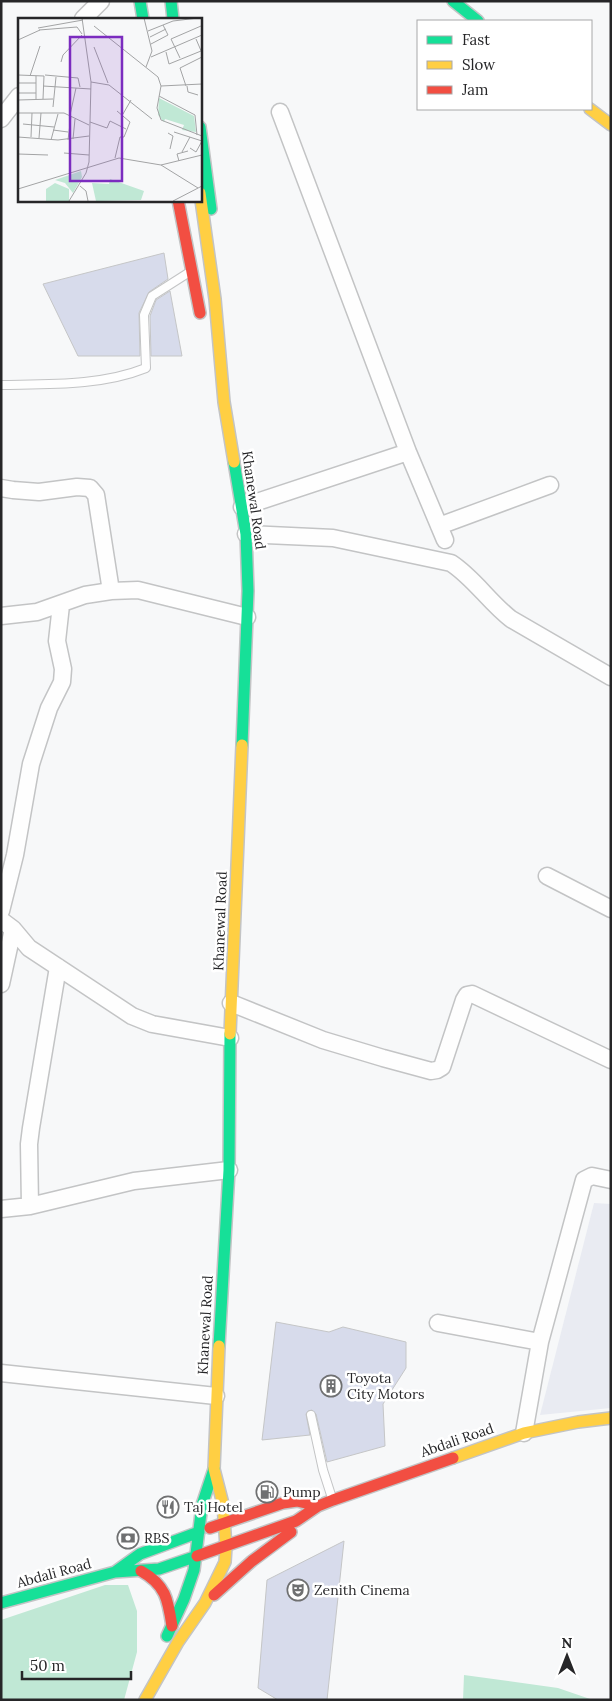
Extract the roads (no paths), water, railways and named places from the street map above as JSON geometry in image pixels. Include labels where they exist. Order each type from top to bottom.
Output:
[{"type":"main road","points":[[140,1],[143,18]]},
{"type":"main road","points":[[161,1],[164,18]]},
{"type":"main road","points":[[171,1],[174,18]]},
{"type":"main road","points":[[453,1],[477,20]]},
{"type":"main road","points":[[591,110],[611,125]]},
{"type":"main road","points":[[201,134],[223,295],[225,333],[222,376]]},
{"type":"main road","points":[[178,201],[202,324]]},
{"type":"main road","name":"Khanewal Road","points":[[192,201],[199,216]]},
{"type":"main road","name":"Khanewal Road","points":[[200,201],[205,301],[222,376],[224,402],[242,507],[246,534],[248,590],[231,1003],[229,1170],[216,1396],[214,1469],[223,1504],[226,1547],[225,1562],[205,1603]]},
{"type":"main road","points":[[210,362],[215,381],[224,402]]},
{"type":"main road","name":"Abdali Road","points":[[1,1603],[115,1572],[159,1570],[296,1521],[318,1506],[333,1500],[524,1433],[578,1422],[611,1418]]},
{"type":"main road","name":"Khanewal Road","points":[[160,1658],[190,1584],[197,1556],[201,1508],[214,1469]]},
{"type":"main road","name":"Abdali Road","points":[[115,1572],[140,1554],[283,1503],[298,1501],[318,1506]]},
{"type":"main road","points":[[146,1675],[160,1658],[178,1642],[205,1603],[252,1561],[301,1524],[318,1506]]},
{"type":"main road","points":[[141,1571],[153,1577],[162,1589],[167,1599],[172,1626]]},
{"type":"main road","points":[[145,1700],[160,1658]]},
{"type":"street","points":[[84,18],[101,1]]},
{"type":"street","points":[[1,119],[18,97]]},
{"type":"street","points":[[280,112],[408,452],[442,533],[550,485]]},
{"type":"street","points":[[242,507],[408,452]]},
{"type":"street","points":[[1,488],[39,492],[77,487],[90,488],[96,494],[111,591]]},
{"type":"street","points":[[246,534],[333,538],[451,563],[462,570],[498,608],[512,619],[611,677]]},
{"type":"street","points":[[1,616],[37,612],[85,595],[111,591],[138,590],[247,618]]},
{"type":"street","points":[[1,911],[15,855],[31,764],[49,708],[62,682],[63,669],[57,641],[61,605]]},
{"type":"street","points":[[547,876],[611,909]]},
{"type":"street","points":[[7,925],[29,948],[132,1016],[152,1024],[230,1038]]},
{"type":"street","points":[[1,984],[7,925]]},
{"type":"street","points":[[30,1206],[30,1136],[58,967]]},
{"type":"street","points":[[231,1003],[323,1040],[431,1071],[437,1070],[442,1066],[464,1000],[467,995],[472,994],[611,1060]]},
{"type":"street","points":[[1,1209],[30,1206],[134,1181],[229,1170]]},
{"type":"street","points":[[524,1433],[540,1342],[584,1180],[592,1176],[611,1180]]},
{"type":"street","points":[[438,1323],[540,1342]]},
{"type":"street","points":[[1,1373],[216,1396]]},
{"type":"lane","points":[[1,385],[81,383],[134,373],[146,368],[144,315],[152,296],[193,270]]},
{"type":"lane","points":[[311,1415],[323,1470],[333,1500]]},
{"type":"place","name":"Toyota City Motors","points":[[331,1386]]},
{"type":"place","name":"Pump","points":[[267,1492]]},
{"type":"place","name":"Taj Hotel","points":[[168,1507]]},
{"type":"place","name":"RBS","points":[[128,1538]]},
{"type":"place","name":"Zenith Cinema","points":[[298,1590]]}]
